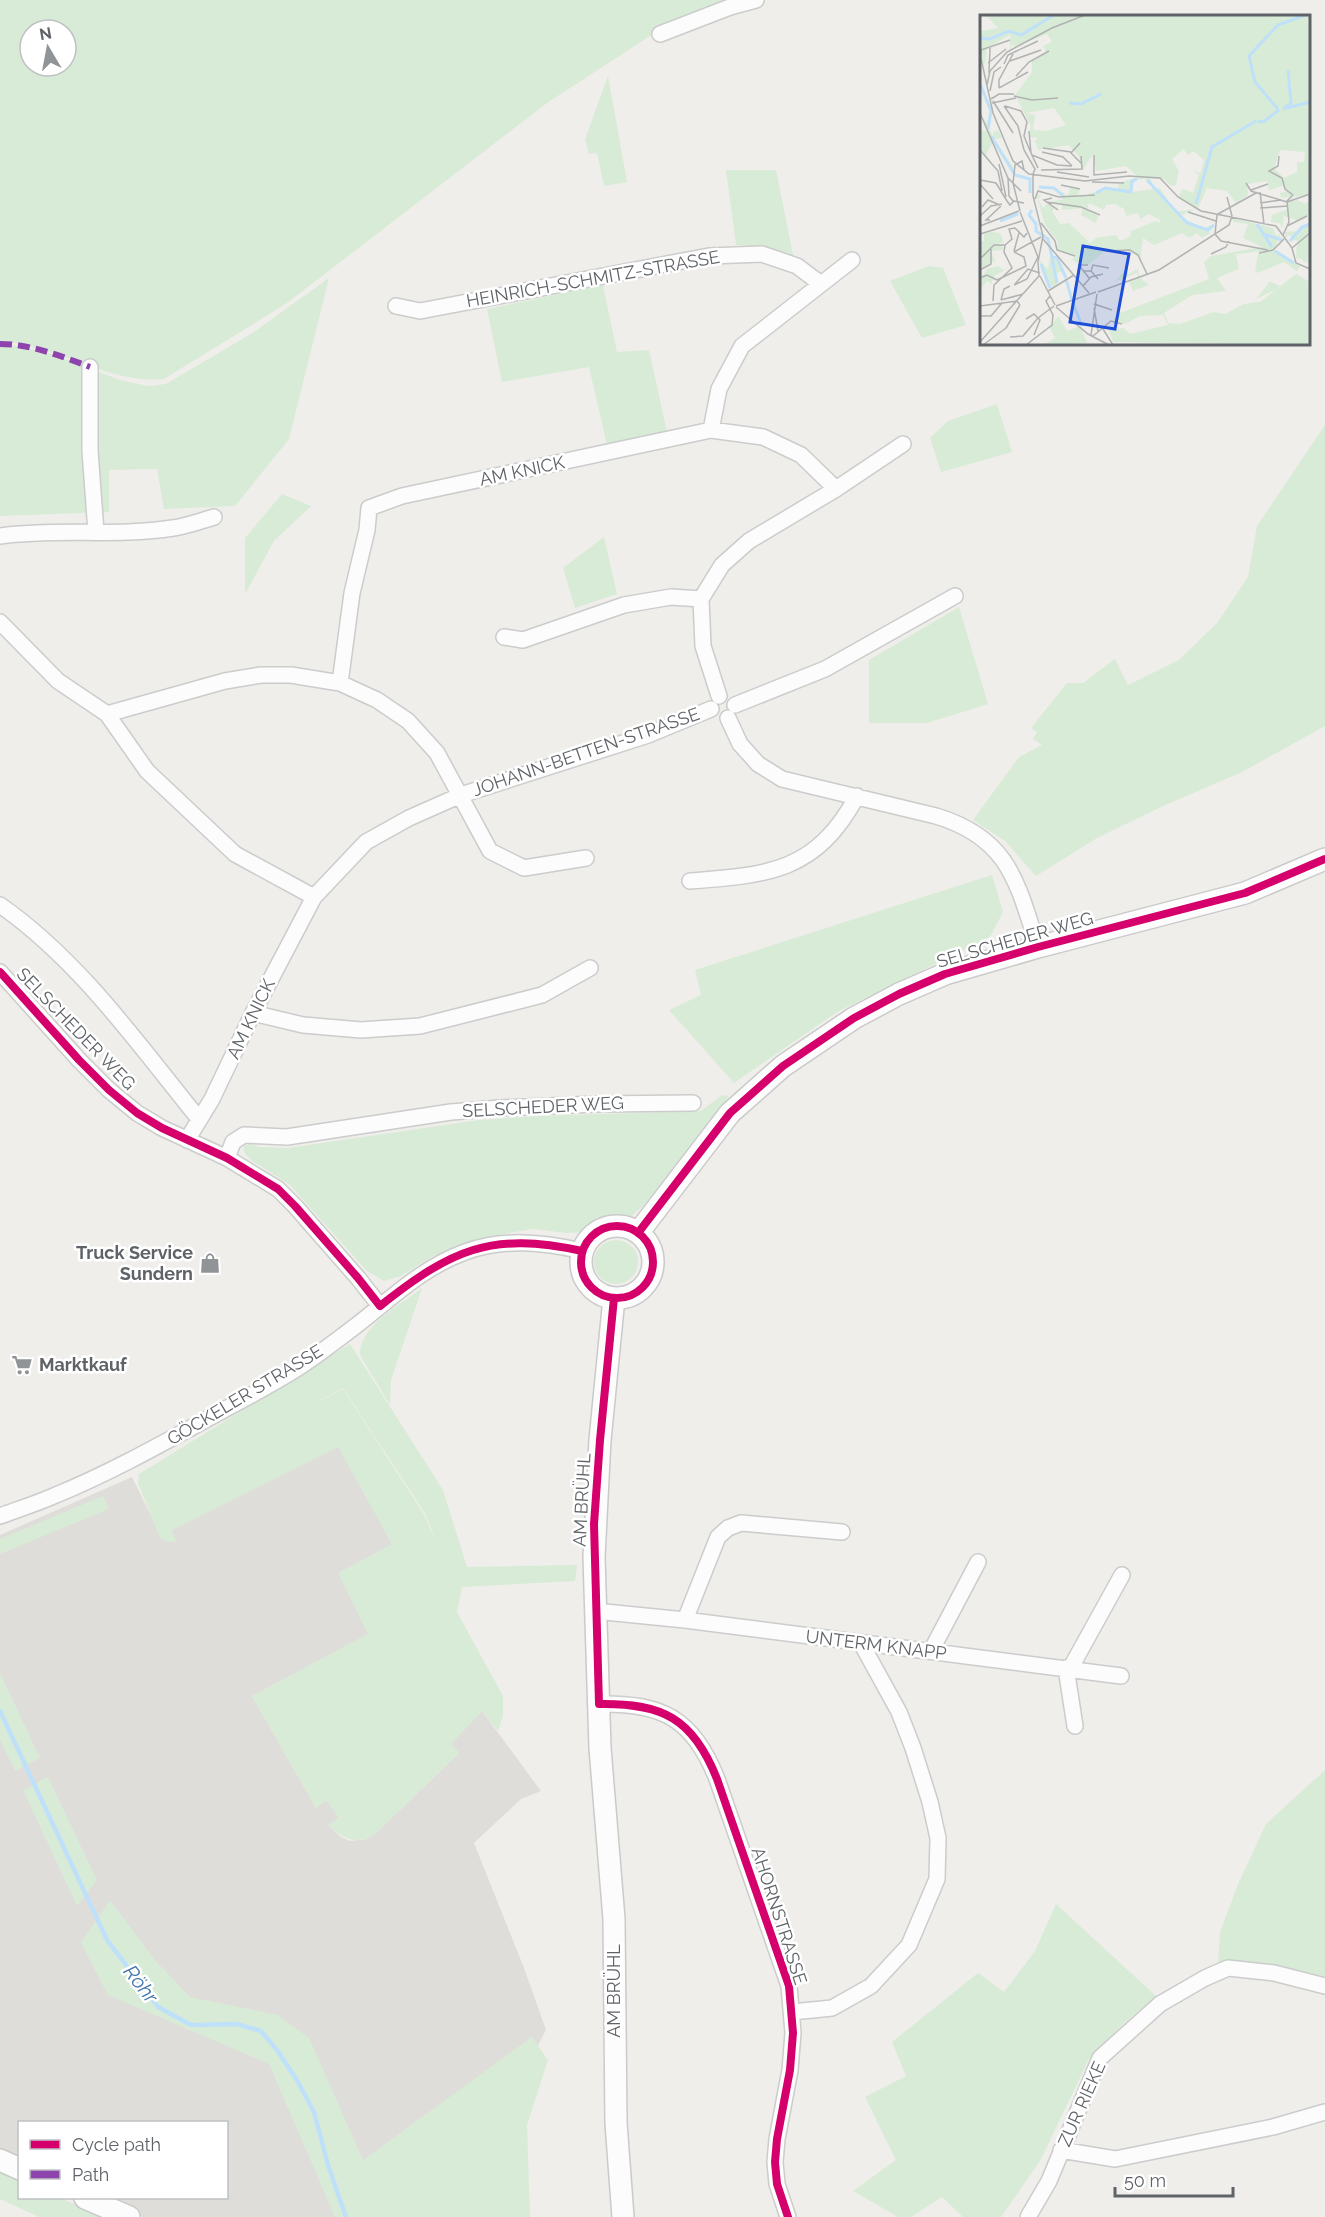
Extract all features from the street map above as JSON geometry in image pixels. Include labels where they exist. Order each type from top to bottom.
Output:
[{"type":"street","points":[[660,34],[730,7],[756,0]]},
{"type":"street","name":"HEINRICH-SCHMITZ-STRASSE","points":[[396,306],[420,310],[709,256],[762,254],[797,266],[821,284]]},
{"type":"street","points":[[711,430],[719,389],[742,346],[852,260]]},
{"type":"street","points":[[90,367],[90,451],[96,532]]},
{"type":"street","name":"AM KNICK","points":[[340,683],[352,593],[367,530],[369,508],[402,496],[711,430],[763,437],[801,455],[836,489]]},
{"type":"street","points":[[903,444],[836,489],[748,541],[722,566],[701,599],[703,646],[718,718],[825,669],[955,596]]},
{"type":"street","points":[[0,536],[22,533],[173,528],[214,517]]},
{"type":"street","points":[[504,637],[523,640],[624,605],[671,597],[701,599]]},
{"type":"street","points":[[0,622],[58,681],[107,714],[147,771],[235,854],[301,892],[314,897]]},
{"type":"street","points":[[107,714],[225,681],[261,675],[291,675],[340,683],[377,700],[408,722],[437,753],[490,851],[524,868],[586,858]]},
{"type":"street","points":[[715,702],[731,698],[731,712],[740,744],[768,771],[794,783],[857,796],[950,820],[983,838],[1003,859],[1015,877],[1038,947]]},
{"type":"street","name":"JOHANN-BETTEN-STRASSE","points":[[461,795],[648,735],[715,702]]},
{"type":"street","name":"AM KNICK","points":[[187,1140],[212,1099],[253,1013],[314,897],[366,842],[409,818],[461,795]]},
{"type":"street","points":[[690,881],[757,874],[797,861],[809,854],[835,831],[857,796]]},
{"type":"street","name":"SELSCHEDER WEG","points":[[638,1233],[730,1113],[783,1066],[854,1018],[899,994],[945,974],[1245,892],[1325,859]]},
{"type":"street","points":[[0,906],[24,922],[105,1003],[149,1054],[199,1119]]},
{"type":"street","points":[[253,1013],[303,1025],[361,1030],[420,1026],[542,995],[590,968]]},
{"type":"street","name":"SELSCHEDER WEG","points":[[0,972],[109,1090],[137,1113],[162,1128],[227,1158],[278,1190],[296,1206],[380,1306]]},
{"type":"street","name":"SELSCHEDER WEG","points":[[227,1158],[233,1142],[244,1135],[287,1137],[500,1107],[693,1103]]},
{"type":"street","points":[[615,1226],[627,1227],[638,1233],[652,1252],[652,1272],[648,1281],[634,1294],[614,1298],[599,1294],[584,1278],[580,1260],[588,1239],[603,1228],[615,1226]]},
{"type":"street","name":"GÖCKELER STRASSE","points":[[0,1515],[56,1495],[116,1467],[253,1395],[309,1360],[354,1328],[424,1272],[441,1262],[467,1251],[495,1244],[525,1242],[582,1251]]},
{"type":"street","name":"AM BRÜHL","points":[[614,1298],[594,1524],[600,1758],[614,1918],[616,2123],[623,2217]]},
{"type":"street","points":[[685,1620],[718,1537],[728,1528],[741,1523],[842,1532]]},
{"type":"street","points":[[931,1651],[978,1562]]},
{"type":"street","points":[[1075,1726],[1068,1669],[1122,1575]]},
{"type":"street","name":"UNTERM KNAPP","points":[[595,1611],[685,1620],[1120,1676]]},
{"type":"street","points":[[792,2012],[832,2008],[871,1986],[909,1945],[937,1879],[938,1838],[930,1802],[913,1748],[899,1712],[861,1643]]},
{"type":"street","name":"AHORNSTRASSE","points":[[599,1704],[630,1703],[659,1711],[676,1720],[687,1729],[705,1751],[717,1779],[789,1986],[792,2012],[790,2070],[775,2162],[777,2184],[788,2217]]},
{"type":"street","name":"ZUR RIEKE","points":[[1028,2217],[1048,2181],[1100,2058],[1160,2004],[1205,1978],[1228,1968],[1274,1973],[1325,1986]]},
{"type":"street","points":[[1061,2150],[1115,2159],[1273,2127],[1325,2112]]},
{"type":"street","points":[[0,2160],[18,2168]]},
{"type":"street","points":[[87,2199],[129,2217]]},
{"type":"shaded area","points":[[339,1445],[392,1544],[369,1634],[252,1696],[316,1808],[326,1800],[339,1817],[329,1826],[341,1837],[350,1841],[366,1839],[374,1835],[459,1753],[450,1744],[482,1711],[541,1791],[521,1799],[474,1843],[546,2030],[538,2045],[333,2213],[335,2217],[143,2217],[102,2199],[228,2199],[228,2121],[18,2121],[18,2160],[0,2151],[0,1535],[132,1477],[161,1536]]},
{"type":"green space","points":[[0,0],[744,0],[653,34],[547,103],[287,303],[164,379],[130,378],[48,351],[12,343],[0,343]]},
{"type":"green space","points":[[608,76],[627,182],[604,186],[597,153],[589,154],[585,139]]},
{"type":"green space","points":[[726,170],[776,170],[794,260],[763,247],[736,245]]},
{"type":"green space","points":[[929,266],[943,268],[966,325],[922,338],[890,281]]},
{"type":"green space","points":[[329,278],[289,439],[235,506],[164,509],[157,469],[109,470],[109,512],[0,516],[0,345],[13,345],[52,354],[120,380],[148,386],[166,384],[254,332]]},
{"type":"green space","points":[[603,285],[617,352],[649,350],[667,432],[607,445],[589,367],[502,382],[487,309]]},
{"type":"green space","points":[[997,404],[1012,452],[941,472],[930,438],[948,421]]},
{"type":"green space","points":[[1325,425],[1325,726],[1242,772],[1097,838],[1036,876],[1005,841],[973,820],[1019,757],[1042,745],[1033,739],[1037,732],[1031,728],[1067,683],[1083,683],[1115,659],[1128,685],[1179,660],[1218,622],[1248,577],[1257,526]]},
{"type":"green space","points":[[282,494],[311,506],[274,541],[245,594],[245,538]]},
{"type":"green space","points":[[604,537],[617,594],[575,608],[563,568]]},
{"type":"green space","points":[[959,607],[988,704],[927,723],[869,723],[869,660]]},
{"type":"green space","points":[[992,875],[1003,912],[990,937],[837,1012],[734,1083],[669,1010],[701,995],[695,970]]},
{"type":"green space","points":[[722,1095],[729,1096],[677,1166],[643,1206],[629,1218],[602,1222],[584,1232],[567,1233],[532,1229],[477,1239],[431,1257],[401,1276],[384,1281],[367,1271],[289,1184],[251,1160],[244,1152],[244,1146],[250,1144],[259,1147],[288,1148],[479,1120],[701,1111]]},
{"type":"green space","points":[[616,1240],[631,1247],[638,1262],[631,1277],[616,1284],[601,1277],[594,1262],[601,1247]]},
{"type":"green space","points":[[422,1288],[391,1380],[390,1405],[360,1355],[362,1344],[374,1325]]},
{"type":"green space","points":[[350,1344],[443,1490],[467,1567],[577,1565],[575,1581],[462,1587],[457,1612],[503,1696],[503,1716],[498,1731],[482,1711],[451,1744],[459,1753],[374,1835],[361,1840],[350,1839],[329,1826],[339,1817],[326,1800],[316,1808],[252,1696],[368,1634],[338,1573],[392,1544],[338,1447],[172,1530],[176,1541],[169,1542],[160,1538],[138,1483],[139,1474]],"holes":[[[343,1388],[426,1515],[438,1547],[425,1516],[343,1389],[305,1409]]]},
{"type":"green space","points":[[103,1496],[109,1509],[0,1554],[0,1539]]},
{"type":"green space","points":[[0,1673],[40,1758],[15,1771],[0,1740]]},
{"type":"green space","points":[[1325,1770],[1325,1977],[1254,1962],[1218,1965],[1220,1932],[1239,1882],[1266,1824]]},
{"type":"green space","points":[[48,1777],[97,1880],[77,1906],[23,1790]]},
{"type":"green space","points":[[110,1900],[154,1959],[190,1997],[278,2015],[309,2038],[363,2160],[532,2037],[548,2060],[527,2125],[530,2217],[335,2217],[269,2064],[108,1995],[81,1943]]},
{"type":"green space","points":[[1056,1904],[1156,1996],[1125,2022],[1089,2059],[1040,2161],[1001,2217],[963,2217],[942,2197],[911,2217],[898,2217],[853,2191],[896,2160],[865,2097],[906,2076],[892,2042],[978,1973],[1004,1992],[1035,1951]]},
{"type":"green space","points":[[0,2171],[18,2179],[18,2199],[62,2199],[103,2217],[39,2217],[0,2199]]},
{"type":"waterway","name":"Röhr","points":[[0,1711],[107,1940],[158,2007],[191,2025],[237,2024],[261,2031],[298,2082],[314,2112],[328,2165],[346,2217]]},
{"type":"marked path","points":[[0,344],[34,348],[90,367]]},
{"type":"cycle path","points":[[638,1233],[730,1113],[783,1066],[854,1018],[899,994],[945,974],[1038,947],[1245,893],[1325,859]]},
{"type":"cycle path","points":[[0,972],[79,1060],[109,1090],[137,1113],[162,1128],[227,1158],[278,1189],[358,1278],[380,1306],[429,1271],[473,1250],[522,1243],[582,1251]]},
{"type":"cycle path","points":[[617,1226],[631,1229],[643,1236],[650,1248],[653,1262],[650,1276],[643,1288],[631,1295],[617,1298],[603,1295],[591,1288],[584,1276],[581,1262],[584,1248],[591,1236],[603,1229],[617,1226]]},
{"type":"cycle path","points":[[614,1298],[594,1524],[599,1704],[641,1707],[673,1718],[697,1741],[708,1758],[717,1779],[789,1986],[793,2033],[790,2070],[775,2162],[777,2184],[788,2217]]},
{"type":"place","name":"Truck Service Sundern","points":[[210,1263]]},
{"type":"place","name":"Marktkauf","points":[[22,1365]]}]
